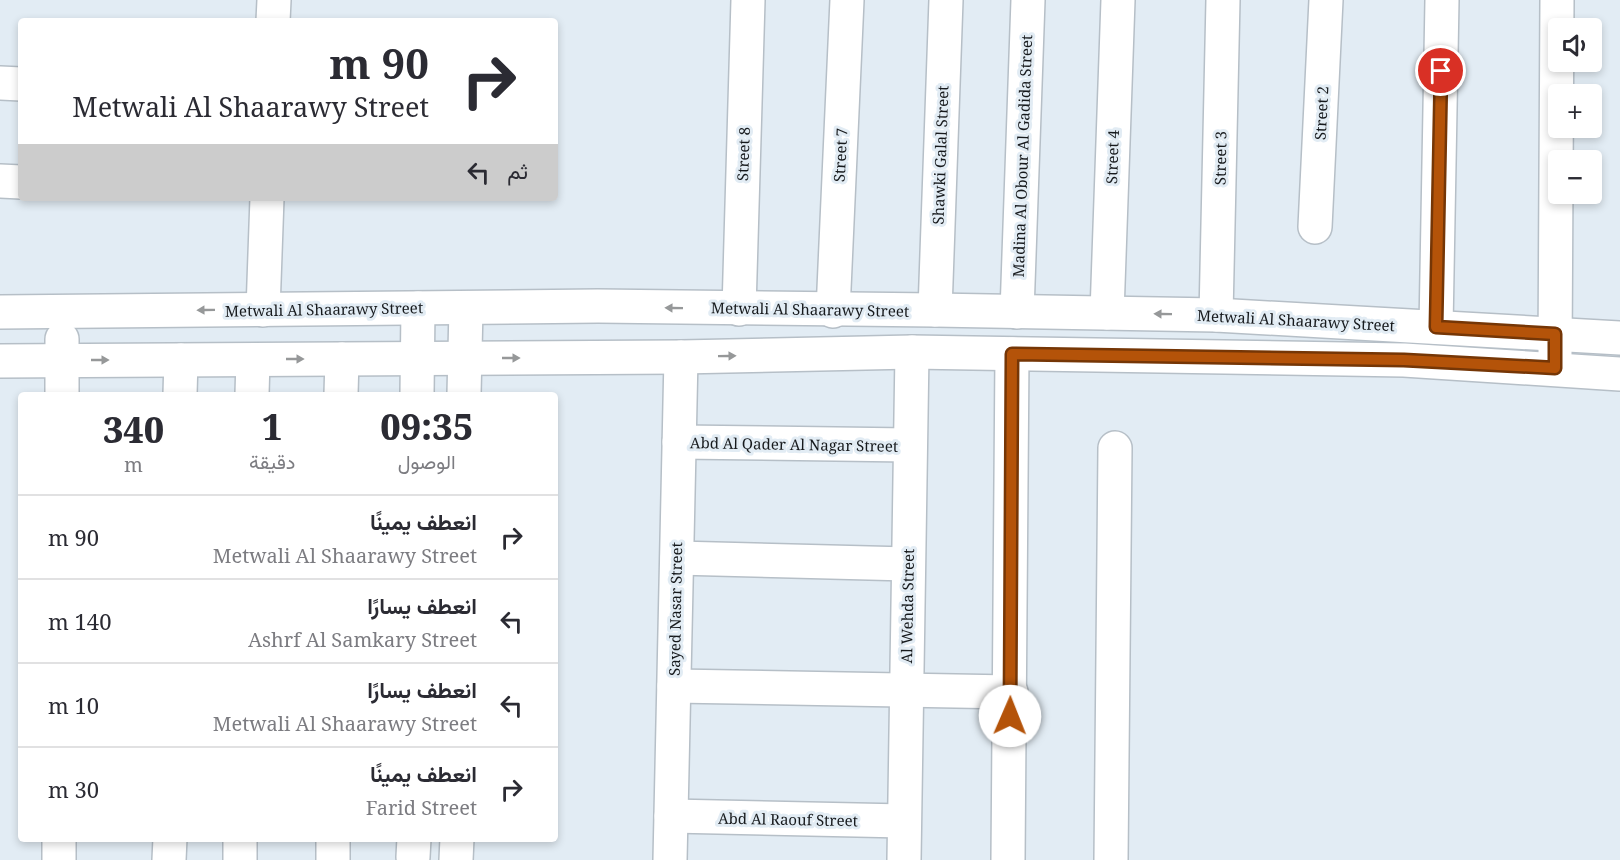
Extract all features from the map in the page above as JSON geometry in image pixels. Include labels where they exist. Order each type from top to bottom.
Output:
[{"type":"street","points":[[273,18],[274,0]]},
{"type":"street","name":"Street 8","points":[[739,309],[748,0]]},
{"type":"street","name":"Street 7","points":[[833,311],[847,0]]},
{"type":"street","name":"Shawki Galal Street","points":[[935,310],[946,0]]},
{"type":"street","name":"Madina Al Obour Al Gadida Street","points":[[1017,312],[1028,0]]},
{"type":"street","name":"Street 4","points":[[1107,313],[1118,0]]},
{"type":"street","name":"Street 3","points":[[1216,315],[1223,0]]},
{"type":"street","name":"Street 2","points":[[1315,227],[1326,0]]},
{"type":"street","points":[[1436,327],[1442,0]]},
{"type":"street","points":[[1555,368],[1557,0]]},
{"type":"street","points":[[0,83],[18,84]]},
{"type":"street","points":[[0,181],[18,182]]},
{"type":"street","points":[[263,310],[267,201]]},
{"type":"street","points":[[598,306],[598,358]]},
{"type":"street","name":"Metwali Al Shaarawy Street","points":[[0,312],[598,306],[833,311],[935,310],[1216,315],[1620,338]]},
{"type":"street","points":[[417,392],[418,308]]},
{"type":"street","points":[[464,392],[466,308]]},
{"type":"street","points":[[976,311],[976,353]]},
{"type":"street","points":[[62,392],[63,312]]},
{"type":"street","points":[[0,361],[598,358],[912,352],[1404,360],[1620,374]]},
{"type":"street","name":"Al Wehda Street","points":[[904,860],[912,352]]},
{"type":"street","points":[[1008,860],[1012,354]]},
{"type":"street","name":"Sayed Nasar Street","points":[[670,860],[681,357]]},
{"type":"street","points":[[341,392],[342,359]]},
{"type":"street","points":[[180,392],[181,360]]},
{"type":"street","points":[[252,392],[253,360]]},
{"type":"street","name":"Abd Al Qader Al Nagar Street","points":[[679,442],[909,446]]},
{"type":"street","points":[[1111,860],[1115,448]]},
{"type":"street","points":[[677,558],[908,564]]},
{"type":"street","points":[[674,686],[1011,692]]},
{"type":"street","name":"Abd Al Raouf Street","points":[[671,816],[904,820]]},
{"type":"street","points":[[59,842],[59,860]]},
{"type":"street","points":[[169,860],[170,842]]},
{"type":"street","points":[[240,842],[240,860]]},
{"type":"street","points":[[333,842],[333,860]]},
{"type":"street","points":[[456,860],[457,842]]},
{"type":"route","points":[[1010,716],[1012,354],[1404,360],[1555,368],[1555,334],[1436,327],[1441,71]]}]
